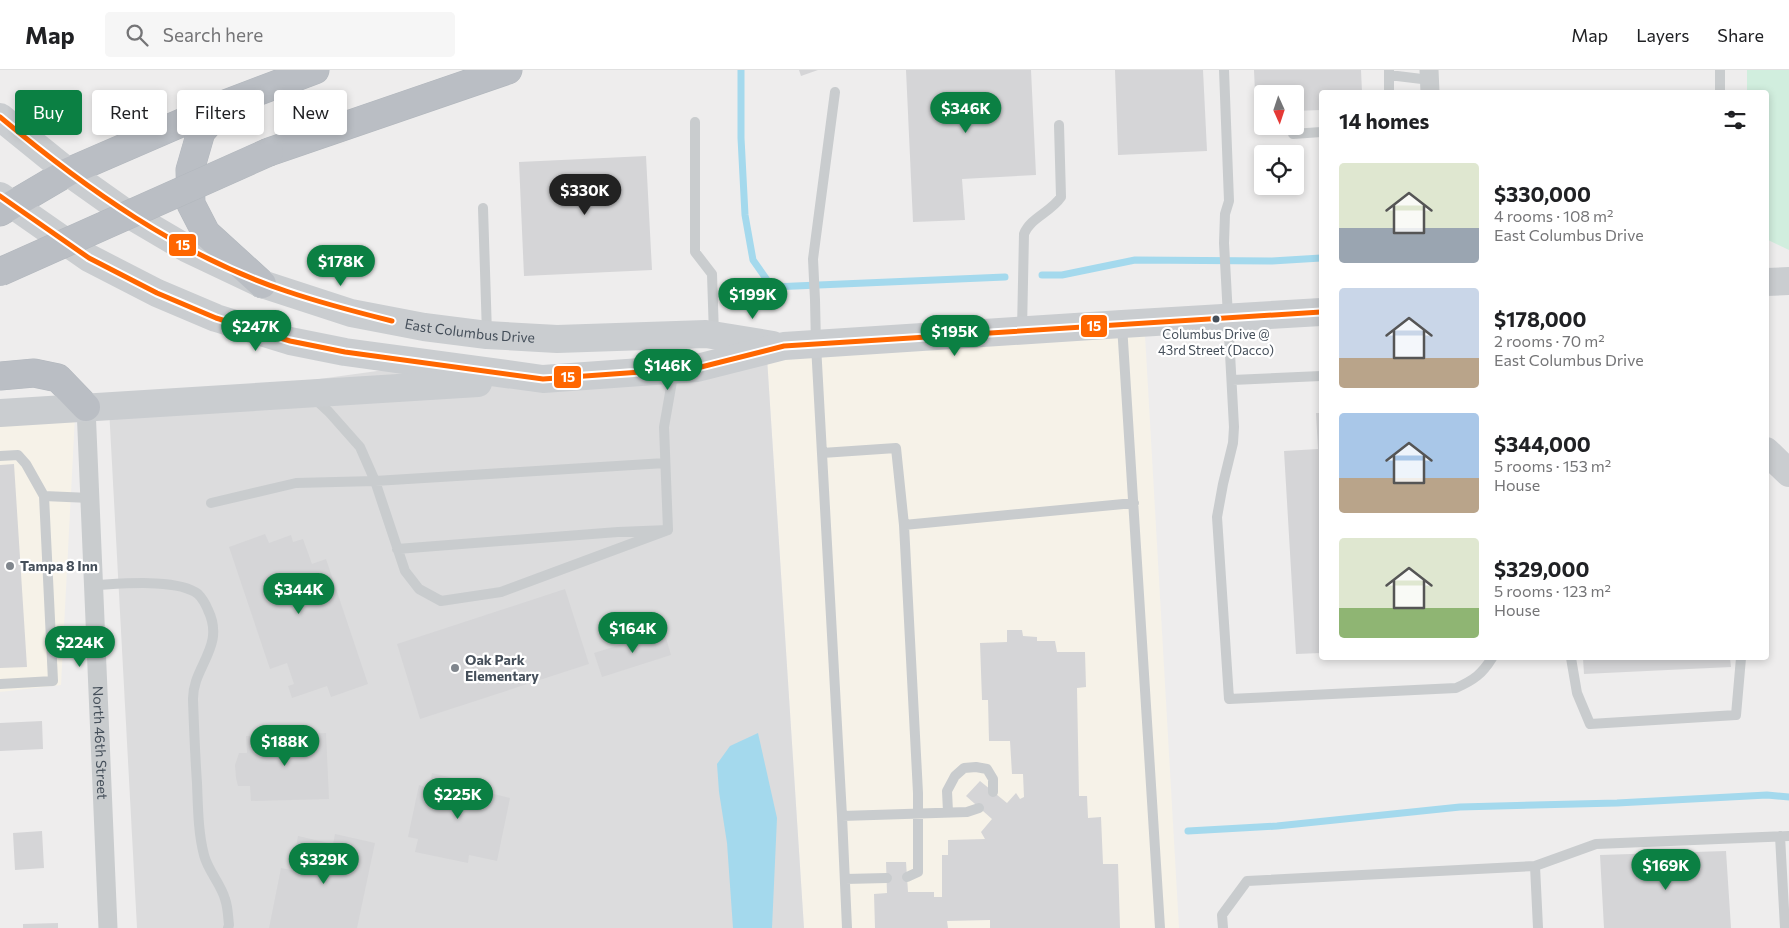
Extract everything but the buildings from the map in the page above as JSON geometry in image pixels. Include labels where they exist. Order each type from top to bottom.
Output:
[{"type":"highway","points":[[262,90],[315,70]]},
{"type":"highway","points":[[0,272],[269,152],[508,70]]},
{"type":"highway","points":[[4,204],[68,172],[177,125]]},
{"type":"highway","points":[[199,135],[190,170],[191,204],[206,233],[262,284]]},
{"type":"highway","points":[[0,376],[34,374],[58,378],[86,407]]},
{"type":"main road","name":"East Columbus Drive","points":[[0,117],[68,172],[123,212],[186,248],[262,284],[351,313],[424,327],[488,336],[557,338],[715,349],[816,345],[1319,312]]},
{"type":"main road","name":"East Columbus Drive","points":[[4,204],[89,258],[157,293],[216,318],[290,341],[345,352],[543,379],[697,368],[715,349]]},
{"type":"main road","points":[[1769,282],[1789,281]]},
{"type":"main road","points":[[0,413],[543,379]]},
{"type":"main road","points":[[1769,454],[1789,473]]},
{"type":"street","name":"North 46th Street","points":[[86,407],[108,928]]},
{"type":"lane","points":[[1224,70],[1230,202],[1225,214],[1224,242],[1234,427],[1233,443],[1217,517],[1229,699],[1456,688],[1474,680],[1491,660]]},
{"type":"lane","points":[[1720,70],[1720,90]]},
{"type":"lane","points":[[1389,90],[1389,73],[1430,81]]},
{"type":"lane","points":[[835,92],[813,259],[847,928]]},
{"type":"lane","points":[[695,122],[695,252],[712,274],[715,349]]},
{"type":"lane","points":[[1022,331],[1024,234],[1027,226],[1056,204],[1061,197],[1059,125]]},
{"type":"lane","points":[[1304,133],[1319,132]]},
{"type":"lane","points":[[483,208],[488,336]]},
{"type":"lane","points":[[1122,324],[1160,928]]},
{"type":"lane","points":[[668,530],[664,426],[674,370]]},
{"type":"lane","points":[[1232,380],[1319,376]]},
{"type":"lane","points":[[309,394],[360,447],[375,481],[405,571],[419,589],[441,601],[501,592],[668,530]]},
{"type":"lane","points":[[822,453],[896,448],[904,525],[919,812],[918,872],[907,877]]},
{"type":"lane","points":[[0,456],[18,455],[26,464],[44,496],[53,681],[0,684]]},
{"type":"lane","points":[[211,504],[296,483],[375,481],[665,463]]},
{"type":"lane","points":[[44,496],[90,498]]},
{"type":"lane","points":[[904,525],[1134,503]]},
{"type":"lane","points":[[397,549],[618,532],[668,530]]},
{"type":"lane","points":[[94,584],[175,585],[198,595],[213,619],[214,634],[209,655],[193,691],[198,813],[204,855],[210,871],[225,897],[230,925],[228,928]]},
{"type":"lane","points":[[1570,660],[1577,692],[1590,724],[1736,715],[1741,660]]},
{"type":"lane","points":[[948,812],[947,791],[955,776],[964,768],[987,769],[993,778],[993,792]]},
{"type":"lane","points":[[842,816],[919,812],[966,812],[979,808]]},
{"type":"lane","points":[[1223,928],[1222,915],[1247,880],[1535,866],[1596,844],[1785,836],[1785,928]]},
{"type":"lane","points":[[1535,866],[1538,928]]},
{"type":"lane","points":[[845,879],[887,878]]},
{"type":"shaded area","points":[[1145,335],[1179,928],[804,928],[767,358]]},
{"type":"shaded area","name":"Oak Park Elementary","points":[[767,358],[804,928],[137,928],[109,408],[428,364],[465,368]]},
{"type":"shaded area","points":[[76,397],[61,685],[0,692],[0,408]]},
{"type":"green space","points":[[1747,70],[1789,70],[1789,250],[1769,240],[1769,90],[1747,90]]},
{"type":"water","points":[[758,733],[777,818],[772,928],[733,928],[727,843],[719,792],[717,764],[730,746]]},
{"type":"waterway","points":[[741,70],[741,138],[745,215],[753,260],[772,287],[1005,277]]},
{"type":"waterway","points":[[1042,275],[1062,275],[1135,260],[1272,261],[1319,258]]},
{"type":"waterway","points":[[1188,831],[1277,826],[1460,807],[1617,803],[1767,795],[1789,797]]},
{"type":"transit line","name":"15","points":[[0,117],[66,170],[135,218],[208,259],[286,291],[392,321]]},
{"type":"transit line","name":"15","points":[[0,196],[89,258],[157,293],[216,318],[290,341],[345,352],[543,379],[697,368],[784,346],[1319,312]]},
{"type":"place","name":"Columbus Drive @ 43rd Street (Dacco)","points":[[1216,319]]},
{"type":"place","name":"Tampa 8 Inn","points":[[10,566]]},
{"type":"place","name":"Oak Park Elementary","points":[[455,668]]}]
